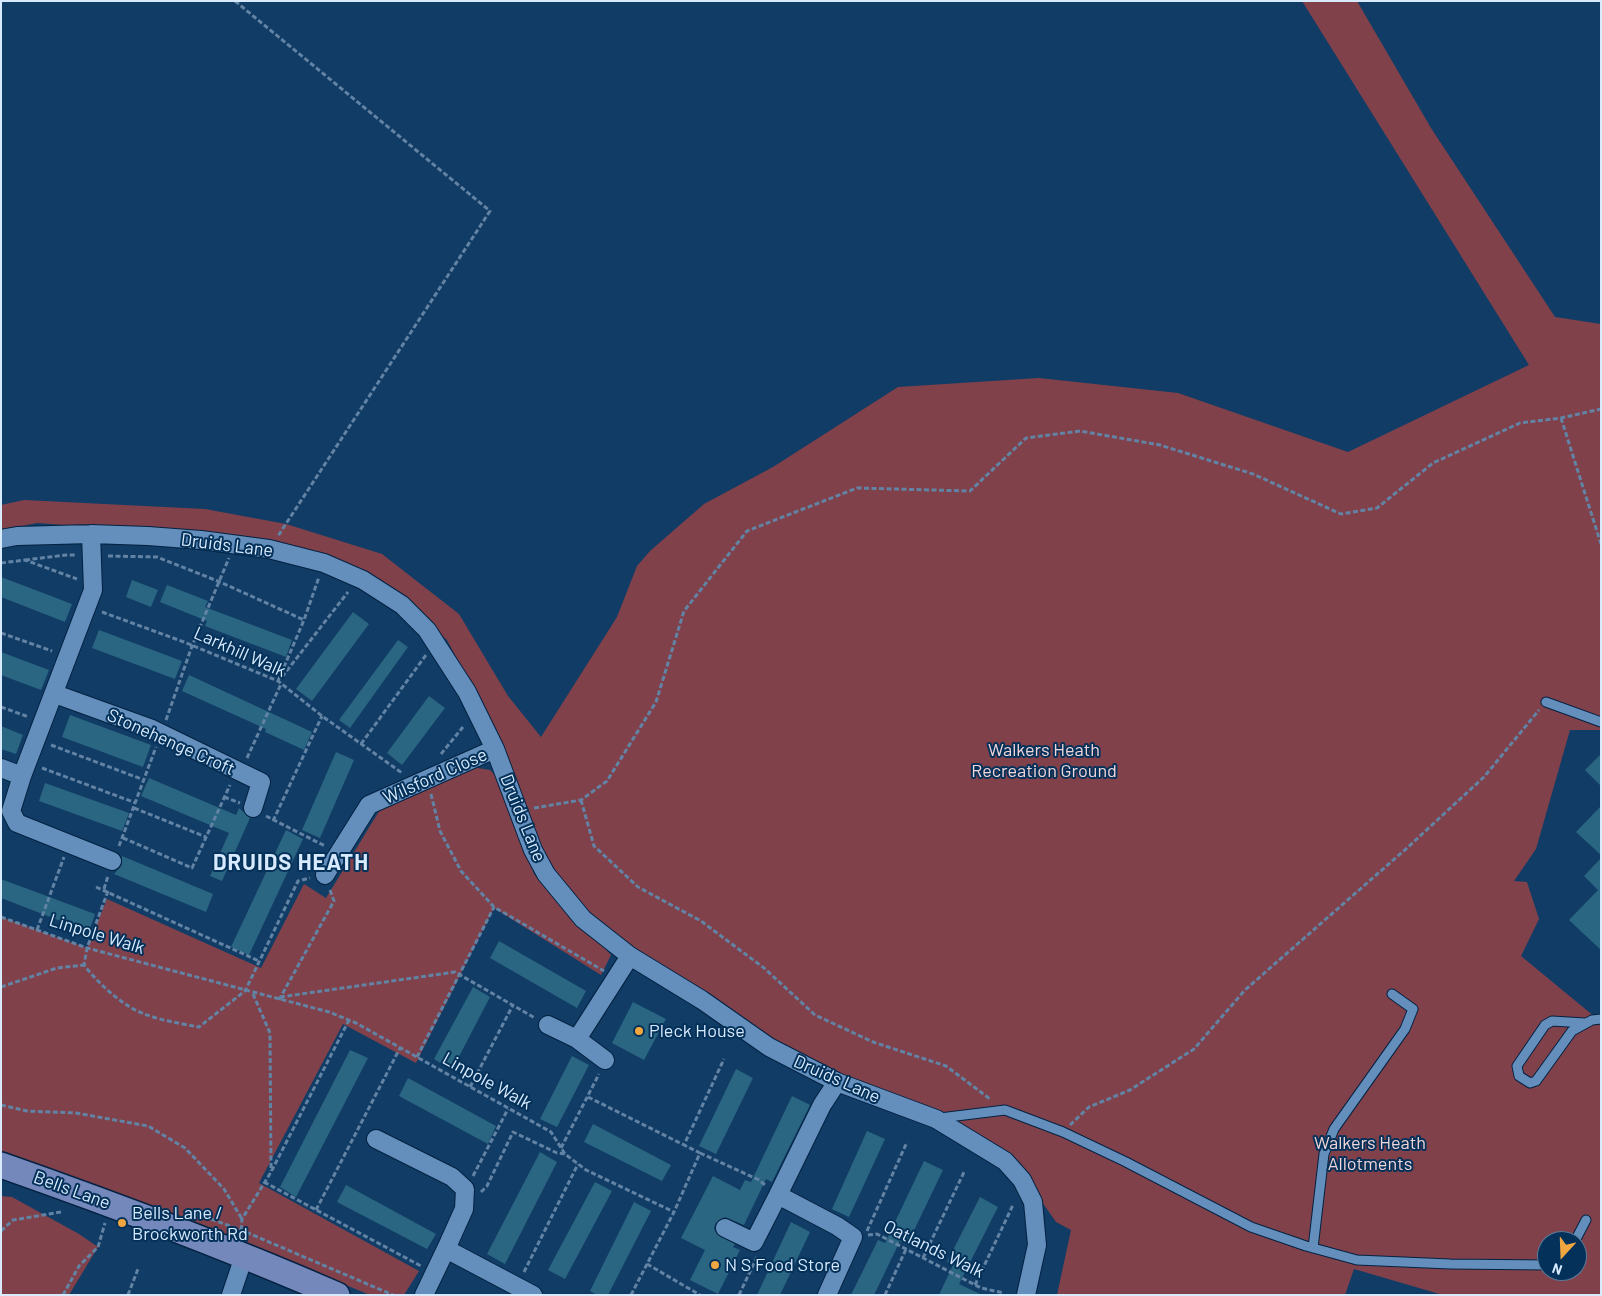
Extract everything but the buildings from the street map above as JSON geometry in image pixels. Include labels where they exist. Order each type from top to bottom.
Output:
[{"type":"street","name":"Druids Lane","points":[[1,539],[17,536],[91,534],[148,536],[269,549],[324,563],[363,580],[402,605],[427,630],[467,692],[495,749],[533,850],[546,874],[584,919],[630,956],[702,1000],[769,1047],[837,1082],[936,1119],[1005,1161],[1022,1180],[1033,1202],[1037,1245],[1026,1295]]},
{"type":"street","points":[[91,534],[94,586],[11,811],[17,824],[112,861]]},
{"type":"street","name":"Stonehenge Croft","points":[[55,694],[161,734],[261,782],[253,808]]},
{"type":"street","name":"Wilsford Close","points":[[325,875],[369,804],[495,749]]},
{"type":"street","points":[[1,768],[25,769]]},
{"type":"street","points":[[577,1039],[630,956]]},
{"type":"street","points":[[548,1025],[577,1039],[606,1060]]},
{"type":"street","points":[[725,1228],[754,1242],[822,1104],[837,1082]]},
{"type":"street","points":[[376,1139],[452,1177],[465,1189],[464,1209],[424,1295]]},
{"type":"street","name":"Bells Lane","points":[[1,1165],[110,1204],[338,1295]]},
{"type":"street","points":[[778,1195],[837,1226],[852,1237],[827,1295]]},
{"type":"street","points":[[446,1249],[533,1295]]},
{"type":"street","points":[[231,1295],[244,1256]]},
{"type":"lane","points":[[1546,702],[1601,722]]},
{"type":"lane","points":[[1313,1248],[1324,1154],[1334,1129],[1405,1028],[1413,1009],[1392,994]]},
{"type":"lane","points":[[1585,1023],[1552,1020],[1545,1025],[1517,1066],[1519,1076],[1530,1083],[1536,1081],[1572,1030],[1592,1020],[1601,1019]]},
{"type":"lane","points":[[936,1119],[1005,1110],[1063,1132],[1126,1162],[1251,1227],[1356,1260],[1537,1265]]},
{"type":"lane","points":[[1580,1231],[1586,1220]]},
{"type":"path","points":[[235,1],[490,211],[269,549]]},
{"type":"path","points":[[519,810],[581,800],[607,781],[656,702],[684,611],[747,531],[856,488],[970,491],[1026,438],[1080,431],[1160,445],[1244,472],[1342,514],[1377,508],[1433,463],[1520,423],[1561,418],[1601,409]]},
{"type":"path","points":[[1561,418],[1601,544]]},
{"type":"path","points":[[232,544],[227,564],[192,646],[123,838],[112,861],[106,890],[87,948],[84,965],[94,978],[128,1006],[161,1019],[198,1027],[245,991],[298,881],[325,875],[334,901],[280,998]]},
{"type":"path","points":[[1,563],[66,555],[157,557],[220,582],[304,620]]},
{"type":"path","points":[[25,560],[94,586]]},
{"type":"path","points":[[123,838],[192,868],[224,797],[280,683],[324,563]]},
{"type":"path","points":[[280,683],[348,592]]},
{"type":"path","name":"Larkhill Walk","points":[[87,607],[192,646],[280,683],[361,744],[422,782]]},
{"type":"path","points":[[1,632],[68,657]]},
{"type":"path","points":[[361,744],[426,654]]},
{"type":"path","points":[[1063,1132],[1088,1107],[1130,1090],[1194,1050],[1244,990],[1407,848],[1484,777],[1546,702]]},
{"type":"path","points":[[1,707],[43,723]]},
{"type":"path","points":[[273,821],[322,716]]},
{"type":"path","points":[[36,740],[144,780]]},
{"type":"path","points":[[25,769],[136,803]]},
{"type":"path","points":[[422,782],[440,831],[461,871],[494,907],[616,978]]},
{"type":"path","points":[[224,797],[253,808],[273,821],[339,853]]},
{"type":"path","points":[[581,800],[594,846],[638,887],[701,922],[764,968],[815,1015],[873,1042],[946,1066],[1005,1110]]},
{"type":"path","points":[[134,808],[206,837]]},
{"type":"path","points":[[37,930],[69,844]]},
{"type":"path","points":[[96,887],[259,961]]},
{"type":"path","points":[[417,1057],[494,907]]},
{"type":"path","name":"Linpole Walk","points":[[1,917],[87,948],[272,998],[456,972],[460,974]]},
{"type":"path","points":[[1,987],[56,968],[84,965]]},
{"type":"path","points":[[460,974],[548,1025]]},
{"type":"path","points":[[253,993],[270,1033],[271,1172]]},
{"type":"path","name":"Linpole Walk","points":[[280,998],[329,1012],[349,1020],[551,1132],[565,1154],[586,1170],[674,1212]]},
{"type":"path","points":[[470,1087],[513,1005]]},
{"type":"path","points":[[241,1230],[242,1219],[271,1172],[349,1020]]},
{"type":"path","points":[[316,1210],[400,1048]]},
{"type":"path","points":[[684,1145],[724,1059]]},
{"type":"path","points":[[562,1148],[606,1060]]},
{"type":"path","points":[[588,1097],[759,1180],[778,1195]]},
{"type":"path","points":[[1,1105],[27,1111],[76,1113],[148,1126],[185,1148],[224,1189],[242,1219]]},
{"type":"path","points":[[465,1189],[508,1109]]},
{"type":"path","points":[[464,1209],[487,1186],[513,1132],[557,1153],[565,1154]]},
{"type":"path","name":"Oatlands Walk","points":[[907,1142],[866,1235],[877,1234],[981,1288],[1004,1294]]},
{"type":"path","points":[[631,1295],[674,1212],[700,1153]]},
{"type":"path","points":[[517,1286],[578,1164]]},
{"type":"path","points":[[923,1258],[964,1170]]},
{"type":"path","points":[[264,1182],[435,1272]]},
{"type":"path","points":[[64,1295],[79,1266],[98,1247],[110,1204]]},
{"type":"path","points":[[975,1285],[1012,1205]]},
{"type":"path","points":[[1,1231],[14,1220],[61,1212]]},
{"type":"path","points":[[739,1295],[757,1257],[754,1242]]},
{"type":"path","points":[[885,1295],[906,1249]]},
{"type":"path","points":[[647,1264],[700,1295]]},
{"type":"path","points":[[128,1295],[138,1269]]},
{"type":"green space","name":"Walkers Heath Recreation Ground","points":[[1302,1],[1357,1],[1431,128],[1555,317],[1601,324],[1601,730],[1570,730],[1536,849],[1514,881],[1527,882],[1539,919],[1521,956],[1601,1022],[1601,1295],[1443,1295],[1354,1269],[1345,1295],[1057,1295],[1071,1230],[1056,1222],[1009,1155],[799,1057],[631,950],[584,909],[547,863],[505,751],[447,640],[388,587],[205,535],[37,523],[1,530],[1,505],[24,500],[205,509],[286,524],[382,554],[459,614],[508,696],[541,737],[617,617],[637,566],[650,551],[704,504],[773,467],[898,387],[1039,378],[1178,393],[1348,452],[1529,365]]},
{"type":"green space","points":[[471,767],[490,770],[499,779],[534,874],[611,955],[601,975],[494,908],[416,1063],[343,1024],[259,1183],[419,1271],[404,1295],[370,1295],[203,1226],[1,1154],[1,917],[87,948],[107,899],[261,968],[304,884],[326,898],[381,808]]},
{"type":"green space","points":[[1,1196],[12,1197],[79,1234],[98,1247],[69,1295],[1,1295]]},
{"type":"place","name":"Pleck House","points":[[639,1031]]},
{"type":"place","name":"Bells Lane / Brockworth Rd","points":[[122,1223]]},
{"type":"place","name":"N S Food Store","points":[[715,1265]]},
{"type":"district","name":"DRUIDS HEATH","points":[[291,863]]},
{"type":"park label","name":"Walkers Heath Allotments","points":[[1370,1153]]}]
